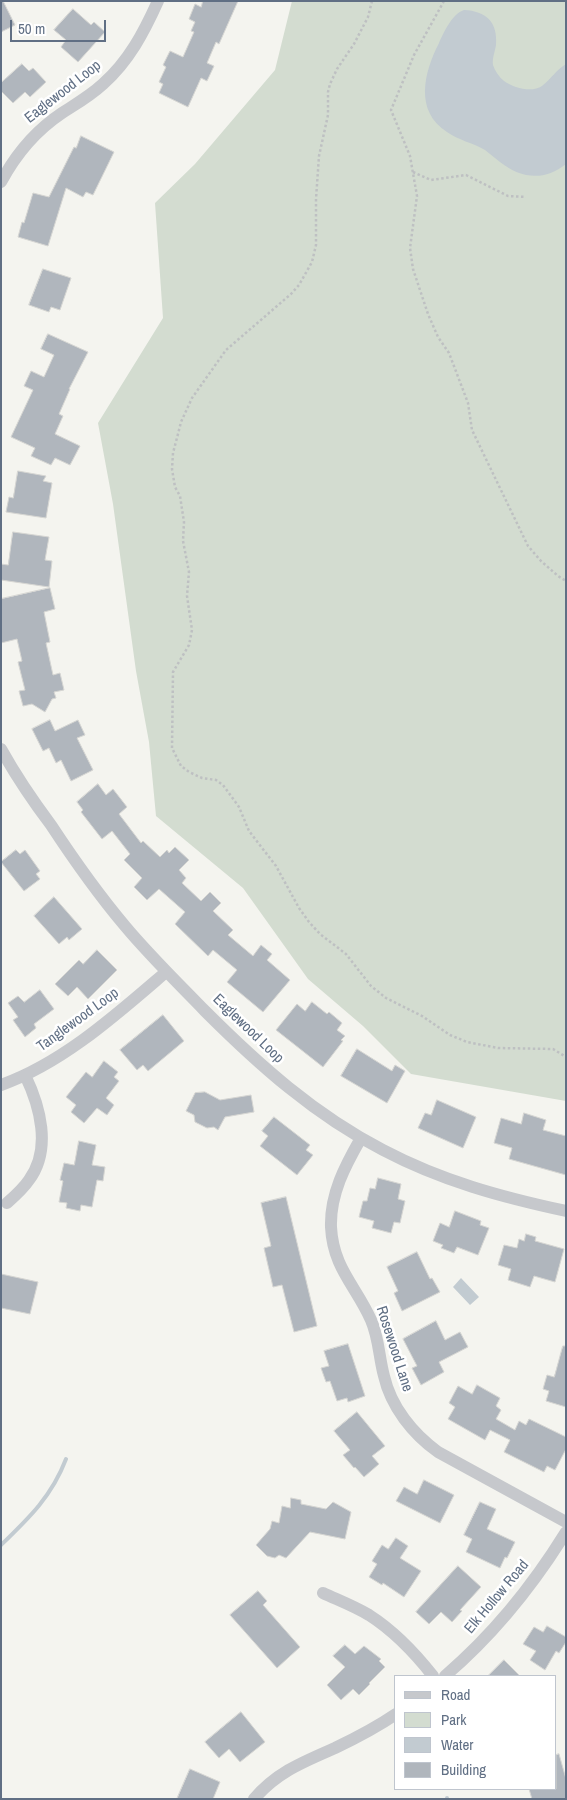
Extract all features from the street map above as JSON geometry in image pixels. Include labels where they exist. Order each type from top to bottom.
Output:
[{"type":"street","name":"Eaglewood Loop","points":[[1,182],[15,158],[32,136],[103,84],[127,58],[144,32],[158,1]]},
{"type":"street","name":"Eaglewood Loop","points":[[1,749],[26,790],[102,898],[124,925],[166,972],[263,1067],[309,1104],[361,1138],[405,1161],[448,1180],[500,1196],[566,1211]]},
{"type":"street","name":"Tanglewood Loop","points":[[1,1085],[44,1065],[98,1028],[166,972]]},
{"type":"street","points":[[7,1203],[30,1179],[36,1168],[41,1144],[41,1118],[26,1075]]},
{"type":"street","name":"Rosewood Lane","points":[[361,1138],[347,1163],[334,1195],[331,1227],[333,1244],[343,1273],[371,1320],[384,1377],[397,1408],[414,1432],[438,1452],[566,1522]]},
{"type":"street","name":"Elk Hollow Road","points":[[446,1675],[490,1634],[511,1611],[530,1587],[566,1532]]},
{"type":"street","points":[[323,1593],[367,1614],[391,1631],[415,1654],[432,1675]]},
{"type":"street","points":[[254,1799],[270,1782],[290,1768],[366,1732],[394,1715]]},
{"type":"path","points":[[372,1],[368,17],[354,44],[332,77],[328,92],[328,116],[319,156],[316,198],[316,244],[312,262],[300,285],[226,350],[192,398],[181,422],[173,452],[172,469],[175,487],[180,496],[184,522],[182,541],[189,572],[187,596],[192,630],[189,645],[173,672],[172,748],[181,766],[202,778],[216,780],[227,790],[239,806],[249,831],[276,866],[299,908],[309,922],[320,934],[346,954],[371,986],[386,998],[422,1016],[450,1036],[467,1042],[498,1048],[553,1050],[566,1057]]},
{"type":"path","points":[[444,1],[414,55],[391,110],[410,156],[417,196],[410,248],[413,269],[428,314],[438,337],[449,353],[468,403],[472,430],[528,546],[541,561],[566,581]]},
{"type":"path","points":[[413,172],[431,180],[466,175],[508,196],[526,197]]},
{"type":"green space","points":[[292,1],[566,1],[566,1101],[411,1074],[363,1026],[308,979],[243,888],[156,816],[149,742],[136,671],[113,504],[98,423],[163,318],[155,203],[195,164],[275,70]]},
{"type":"water","points":[[464,10],[484,15],[493,24],[496,45],[493,65],[499,76],[508,84],[523,89],[538,88],[566,64],[566,164],[558,170],[549,174],[532,176],[516,172],[485,150],[447,132],[430,113],[426,102],[425,90],[429,66],[449,24],[456,15]]},
{"type":"water","points":[[461,1278],[479,1297],[470,1305],[453,1287]]},
{"type":"building","points":[[1,1],[3,1],[15,25],[1,32]]},
{"type":"building","points":[[203,1],[238,1],[219,44],[216,42],[207,63],[214,66],[207,81],[201,78],[188,107],[159,93],[163,84],[159,82],[166,67],[163,65],[170,51],[183,57],[194,32],[191,31],[195,22],[189,19],[195,4],[201,7]]},
{"type":"building","points":[[73,9],[91,25],[94,22],[105,32],[78,62],[61,47],[66,40],[54,30]]},
{"type":"building","points":[[22,64],[29,71],[33,68],[46,82],[30,97],[25,92],[13,103],[1,91],[1,83]]},
{"type":"building","points":[[81,136],[114,152],[93,195],[86,192],[83,197],[66,188],[48,246],[18,237],[33,193],[49,197]]},
{"type":"building","points":[[43,269],[71,278],[60,310],[51,307],[49,312],[29,305]]},
{"type":"building","points":[[48,334],[88,352],[69,389],[59,414],[63,416],[55,434],[80,446],[70,465],[55,458],[51,465],[31,456],[35,448],[11,437],[33,390],[24,386],[31,371],[44,377],[54,355],[41,349]]},
{"type":"building","points":[[18,471],[46,476],[43,481],[52,483],[46,518],[6,512],[9,497],[13,498]]},
{"type":"building","points":[[13,532],[49,537],[45,560],[52,561],[49,587],[1,580],[1,564],[8,565]]},
{"type":"building","points":[[50,588],[55,609],[44,612],[50,642],[46,643],[53,675],[60,673],[64,690],[54,692],[56,698],[52,699],[45,712],[32,704],[23,706],[19,691],[25,690],[18,662],[22,661],[17,639],[1,643],[1,599]]},
{"type":"building","points":[[50,720],[55,731],[78,720],[85,735],[77,738],[93,770],[71,781],[61,760],[56,763],[49,748],[43,751],[32,729]]},
{"type":"building","points":[[98,784],[106,795],[113,789],[127,807],[119,814],[141,843],[143,841],[160,857],[167,850],[169,853],[175,847],[189,860],[179,870],[186,878],[182,883],[201,901],[210,892],[221,903],[213,911],[233,930],[228,935],[253,956],[261,945],[272,954],[267,960],[290,980],[263,1012],[227,982],[237,970],[213,950],[208,956],[175,924],[185,912],[159,889],[147,900],[134,887],[142,878],[124,860],[130,854],[112,831],[102,839],[81,812],[83,810],[77,802]]},
{"type":"building","points":[[16,850],[20,854],[25,850],[40,871],[36,874],[40,879],[24,891],[1,862]]},
{"type":"building","points":[[54,897],[82,929],[69,940],[67,937],[59,944],[34,916]]},
{"type":"building","points":[[97,950],[117,970],[88,999],[77,987],[68,996],[55,984],[79,960],[83,964]]},
{"type":"building","points":[[40,990],[54,1009],[34,1024],[36,1028],[25,1037],[13,1020],[18,1017],[8,1003],[18,996],[24,1002]]},
{"type":"building","points":[[312,1002],[327,1014],[329,1012],[342,1023],[337,1030],[345,1036],[323,1067],[276,1030],[297,1004],[305,1011]]},
{"type":"building","points":[[163,1015],[184,1041],[148,1071],[143,1065],[137,1070],[120,1050]]},
{"type":"building","points":[[357,1049],[392,1071],[395,1065],[405,1071],[387,1103],[341,1076]]},
{"type":"building","points":[[104,1061],[118,1072],[114,1077],[119,1081],[106,1098],[114,1105],[107,1115],[97,1108],[84,1123],[71,1112],[76,1105],[66,1097],[86,1072],[92,1077]]},
{"type":"building","points":[[205,1092],[220,1100],[251,1095],[254,1112],[225,1117],[218,1130],[214,1127],[207,1128],[195,1122],[194,1115],[186,1111],[195,1093]]},
{"type":"building","points":[[437,1100],[476,1117],[463,1148],[418,1128],[425,1113],[431,1115]]},
{"type":"building","points":[[524,1113],[546,1120],[543,1130],[566,1136],[566,1175],[509,1159],[512,1148],[494,1143],[501,1118],[521,1124]]},
{"type":"building","points":[[274,1117],[310,1145],[306,1150],[313,1155],[297,1175],[260,1146],[268,1136],[262,1131]]},
{"type":"building","points":[[79,1141],[96,1145],[92,1165],[105,1167],[103,1181],[97,1180],[92,1207],[81,1205],[80,1211],[66,1208],[67,1203],[59,1202],[63,1181],[60,1180],[64,1163],[74,1165]]},
{"type":"building","points":[[378,1178],[401,1184],[398,1199],[405,1201],[400,1223],[394,1222],[391,1233],[372,1228],[374,1221],[359,1217],[363,1201],[367,1201],[370,1188],[375,1189]]},
{"type":"building","points":[[286,1197],[317,1326],[294,1332],[282,1285],[273,1287],[264,1248],[271,1246],[261,1203]]},
{"type":"building","points":[[455,1211],[481,1221],[480,1225],[489,1228],[478,1255],[457,1247],[454,1253],[441,1248],[443,1245],[433,1241],[440,1223],[449,1227]]},
{"type":"building","points":[[526,1234],[536,1237],[535,1241],[564,1249],[555,1282],[534,1276],[530,1287],[508,1280],[511,1269],[498,1265],[504,1245],[517,1248],[519,1239],[524,1241]]},
{"type":"building","points":[[417,1252],[430,1279],[432,1278],[440,1292],[402,1311],[394,1293],[398,1291],[387,1267]]},
{"type":"building","points":[[1,1274],[38,1282],[30,1314],[1,1308]]},
{"type":"building","points":[[436,1321],[445,1340],[460,1332],[468,1347],[439,1362],[444,1372],[421,1385],[412,1368],[417,1366],[403,1339]]},
{"type":"building","points":[[348,1344],[365,1396],[348,1402],[347,1398],[337,1401],[330,1381],[326,1382],[321,1368],[329,1366],[324,1351]]},
{"type":"building","points":[[563,1346],[566,1346],[566,1407],[546,1401],[549,1391],[543,1389],[547,1375],[554,1377]]},
{"type":"building","points":[[477,1385],[500,1398],[496,1406],[501,1410],[496,1419],[515,1430],[519,1421],[526,1425],[529,1419],[566,1437],[566,1449],[555,1470],[547,1466],[544,1472],[504,1452],[510,1440],[490,1430],[485,1440],[448,1419],[455,1407],[449,1403],[458,1386],[472,1394]]},
{"type":"building","points":[[357,1412],[385,1446],[372,1456],[379,1464],[364,1477],[343,1455],[350,1450],[334,1431]]},
{"type":"building","points":[[424,1480],[454,1495],[440,1523],[396,1501],[404,1487],[417,1494]]},
{"type":"building","points":[[291,1498],[301,1500],[301,1504],[326,1509],[333,1502],[351,1512],[345,1539],[310,1532],[286,1558],[279,1555],[275,1558],[267,1556],[256,1545],[270,1529],[272,1521],[279,1523],[282,1506],[290,1508]]},
{"type":"building","points":[[480,1502],[496,1509],[487,1529],[515,1542],[500,1568],[466,1552],[472,1539],[464,1535]]},
{"type":"building","points":[[396,1538],[408,1546],[400,1558],[421,1571],[404,1597],[383,1583],[382,1585],[369,1577],[377,1564],[372,1561],[382,1545],[388,1549]]},
{"type":"building","points":[[458,1566],[481,1587],[452,1622],[441,1612],[429,1624],[416,1612]]},
{"type":"building","points":[[258,1591],[267,1601],[263,1605],[300,1647],[277,1668],[230,1615]]},
{"type":"building","points":[[547,1626],[566,1637],[566,1642],[559,1653],[556,1651],[545,1670],[530,1660],[536,1651],[523,1644],[534,1627],[543,1632]]},
{"type":"building","points":[[345,1645],[355,1654],[364,1646],[381,1659],[379,1661],[385,1667],[359,1695],[353,1689],[341,1700],[327,1685],[345,1667],[333,1656]]},
{"type":"building","points":[[504,1660],[519,1675],[489,1675]]},
{"type":"building","points":[[241,1712],[265,1742],[240,1762],[229,1749],[219,1758],[205,1742]]},
{"type":"building","points":[[559,1754],[566,1779],[566,1799],[532,1799],[529,1790],[557,1790],[557,1755]]},
{"type":"building","points":[[190,1769],[220,1782],[213,1799],[177,1799]]},
{"type":"waterway","points":[[1,1545],[39,1506],[54,1484],[66,1459]]}]
